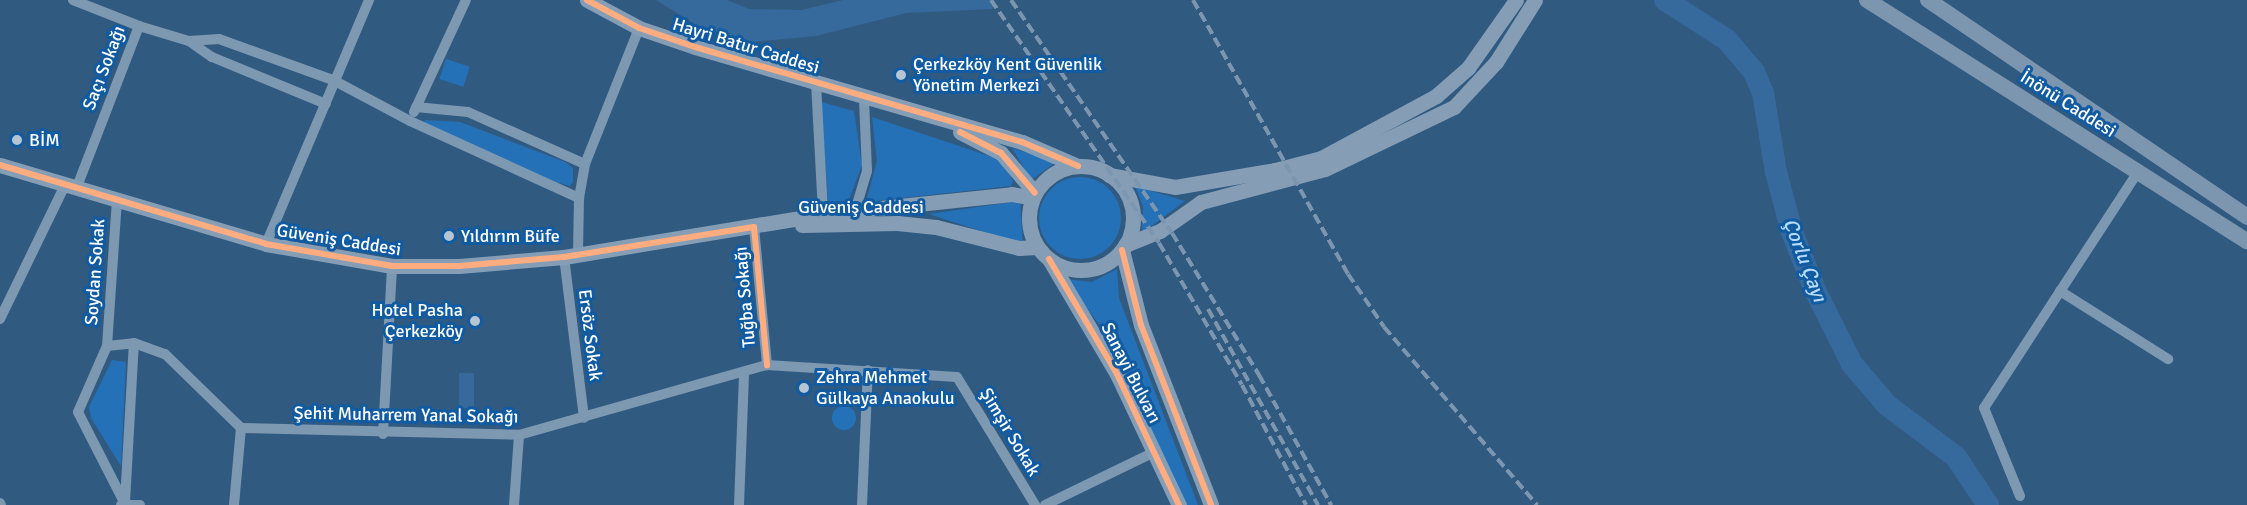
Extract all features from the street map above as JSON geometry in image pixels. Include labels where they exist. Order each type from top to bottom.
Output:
[{"type":"main road","name":"Hayri Batur Caddesi","points":[[587,0],[639,28],[864,98],[1022,142],[1078,166]]},
{"type":"main road","points":[[1516,0],[1468,68],[1436,96],[1321,158],[1254,174],[1175,187],[1109,175],[1078,166],[1049,177],[1034,196],[1029,217],[1037,247],[1049,259],[1078,270],[1095,269],[1124,248],[1160,231],[1201,202],[1325,169],[1454,107],[1496,62],[1535,0]]},
{"type":"main road","name":"İnönü Caddesi","points":[[1868,0],[2247,242]]},
{"type":"main road","name":"İnönü Caddesi","points":[[1928,0],[2247,217]]},
{"type":"main road","name":"Hayri Batur Caddesi","points":[[902,108],[1001,153],[1034,196]]},
{"type":"main road","name":"Güveniş Caddesi","points":[[0,165],[266,244],[392,266],[459,266],[571,255],[823,214],[1012,194],[1034,196]]},
{"type":"main road","points":[[1109,175],[1130,201],[1133,218],[1124,248]]},
{"type":"main road","name":"Güveniş Caddesi","points":[[754,227],[897,223],[936,227],[1019,248],[1037,247]]},
{"type":"main road","name":"Sanayi Bulvarı","points":[[1124,248],[1140,325],[1211,505]]},
{"type":"main road","name":"Sanayi Bulvarı","points":[[1049,259],[1117,374],[1179,505]]},
{"type":"street","name":"Saçı Sokağı","points":[[0,319],[71,187],[139,26],[73,0]]},
{"type":"street","points":[[410,121],[466,0]]},
{"type":"street","points":[[266,244],[367,1]]},
{"type":"street","points":[[139,26],[189,41],[212,57],[326,104]]},
{"type":"street","name":"Ersöz Sokak","points":[[584,418],[571,255],[579,198],[585,164],[639,28]]},
{"type":"street","points":[[189,41],[219,39],[333,80],[410,121],[579,198]]},
{"type":"street","points":[[816,83],[823,214]]},
{"type":"street","points":[[855,211],[867,171],[864,98]]},
{"type":"street","points":[[416,107],[468,112],[585,164]]},
{"type":"street","points":[[2020,496],[1984,408],[2138,172]]},
{"type":"street","name":"Soydan Sokak","points":[[117,201],[106,346],[78,412],[123,504]]},
{"type":"street","name":"Tuğba Sokağı","points":[[754,227],[767,365]]},
{"type":"street","points":[[383,434],[392,266]]},
{"type":"street","points":[[2060,291],[2168,359]]},
{"type":"street","points":[[134,343],[123,504],[140,505]]},
{"type":"street","points":[[106,346],[134,343],[165,354],[241,428],[234,505]]},
{"type":"street","name":"Şehit Muharrem Yanal Sokağı","points":[[241,428],[383,434],[519,435],[767,365],[957,377]]},
{"type":"street","points":[[862,505],[867,370]]},
{"type":"street","points":[[739,505],[744,373]]},
{"type":"street","name":"Şimşir Sokak","points":[[957,377],[1035,505]]},
{"type":"street","points":[[514,505],[519,435]]},
{"type":"street","points":[[1045,505],[1154,452]]},
{"type":"shaded area","points":[[656,0],[727,0],[749,9],[802,10],[843,0],[993,0],[994,5],[992,9],[906,13],[816,36],[752,42],[698,26]]},
{"type":"shaded area","points":[[446,59],[470,67],[463,87],[440,79]]},
{"type":"shaded area","points":[[821,102],[854,111],[862,165],[847,205],[828,205]]},
{"type":"shaded area","points":[[872,117],[992,157],[1004,165],[1013,181],[1011,186],[866,202],[877,161]]},
{"type":"shaded area","points":[[425,120],[460,122],[565,162],[573,168],[573,182],[570,186],[556,182],[458,141],[424,124]]},
{"type":"shaded area","points":[[1012,148],[1056,162],[1031,180]]},
{"type":"shaded area","points":[[1080,177],[1096,180],[1109,189],[1118,202],[1121,218],[1118,234],[1109,247],[1096,256],[1080,259],[1064,256],[1051,247],[1042,234],[1039,218],[1042,202],[1051,189],[1064,180]]},
{"type":"shaded area","points":[[1135,186],[1185,201],[1142,233],[1143,206]]},
{"type":"shaded area","points":[[1020,201],[1023,245],[929,214]]},
{"type":"shaded area","points":[[1117,269],[1119,298],[1198,505],[1186,505],[1102,328],[1062,275],[1073,280],[1092,282]]},
{"type":"shaded area","points":[[112,360],[126,362],[121,466],[91,418],[89,407]]},
{"type":"shaded area","points":[[459,373],[474,373],[474,406],[469,406],[469,411],[459,405]]},
{"type":"shaded area","points":[[844,406],[852,410],[856,418],[852,426],[844,430],[836,426],[832,418],[836,410]]},
{"type":"waterway","name":"Çorlu Çayı","points":[[1665,0],[1727,40],[1754,72],[1763,93],[1776,172],[1792,232],[1815,290],[1852,364],[1887,405],[1956,457],[1988,505]]},
{"type":"railway","points":[[991,0],[1159,243],[1242,385],[1306,505]]},
{"type":"railway","points":[[1011,0],[1172,233],[1259,375],[1331,505]]},
{"type":"railway","points":[[1193,0],[1348,274],[1384,327],[1537,505]]},
{"type":"railway","points":[[1208,309],[1318,505]]},
{"type":"cycle path","points":[[587,0],[639,28],[695,47],[1022,142],[1078,166]]},
{"type":"cycle path","points":[[960,132],[1001,153],[1035,193]]},
{"type":"cycle path","points":[[0,165],[266,244],[392,266],[459,266],[564,257],[754,227],[767,365]]},
{"type":"cycle path","points":[[1122,250],[1141,325],[1211,505]]},
{"type":"cycle path","points":[[1049,259],[1117,374],[1179,505]]},
{"type":"place","name":"Çerkezköy Kent Güvenlik Yönetim Merkezi","points":[[901,75]]},
{"type":"place","name":"BİM","points":[[17,140]]},
{"type":"place","name":"Yıldırım Büfe","points":[[449,236]]},
{"type":"place","name":"Hotel Pasha Çerkezköy","points":[[475,321]]},
{"type":"place","name":"Zehra Mehmet Gülkaya Anaokulu","points":[[804,388]]}]
